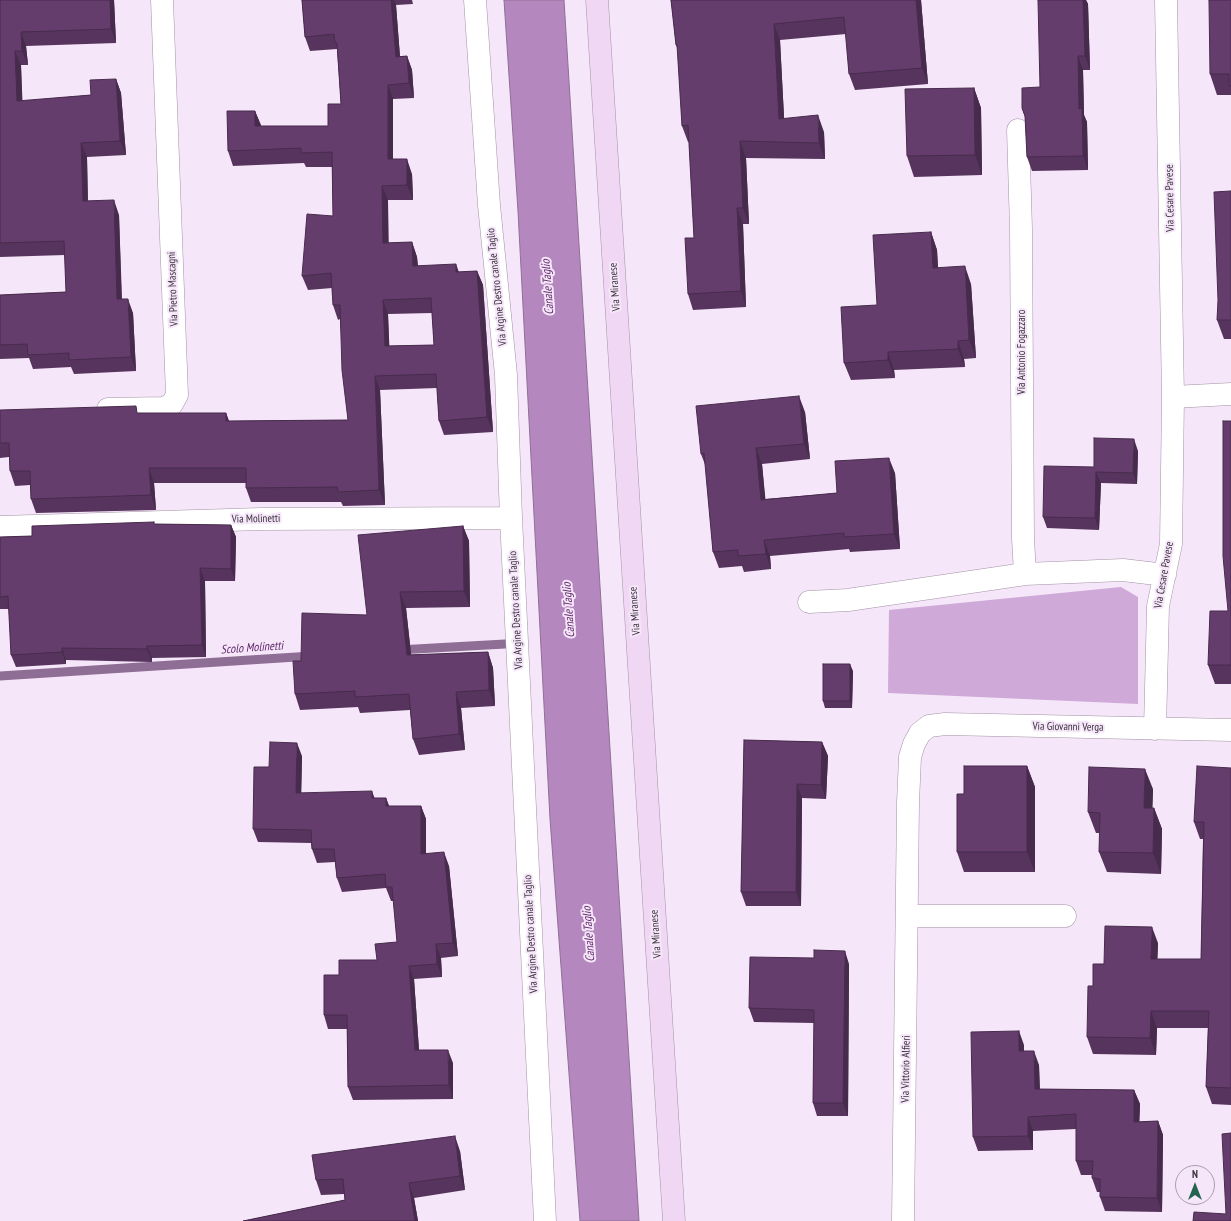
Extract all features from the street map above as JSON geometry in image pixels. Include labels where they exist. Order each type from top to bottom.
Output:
[{"type":"main road","name":"Via Miranese","points":[[597,0],[674,1221]]},
{"type":"street","name":"Via Pietro Mascagni","points":[[86,410],[164,408],[172,404],[177,395],[162,0]]},
{"type":"street","name":"Via Argine Destro canale Taglio","points":[[475,0],[489,205],[506,375],[511,518],[545,1221]]},
{"type":"street","name":"Via Cesare Pavese","points":[[1155,729],[1158,606],[1171,544],[1173,397],[1166,0]]},
{"type":"street","name":"Via Antonio Fogazzaro","points":[[1018,130],[1023,538],[1025,574]]},
{"type":"street","points":[[1173,397],[1231,394]]},
{"type":"street","name":"Via Molinetti","points":[[0,527],[261,519],[511,518]]},
{"type":"street","points":[[810,602],[848,600],[1025,574],[1123,570],[1165,575]]},
{"type":"street","name":"Via Giovanni Verga","points":[[914,744],[920,733],[929,726],[945,724],[1231,730]]},
{"type":"street","name":"Via Vittorio Alfieri","points":[[903,1221],[908,916],[908,803],[910,757],[914,744]]},
{"type":"street","points":[[908,916],[1065,916]]},
{"type":"shaded area","points":[[1121,587],[1138,597],[1138,704],[888,693],[889,610]]},
{"type":"water","name":"Canale Taglio","points":[[504,0],[564,0],[639,1221],[580,1221],[550,819],[518,211]]},
{"type":"building","points":[[0,0],[110,0],[111,29],[21,32],[22,51],[15,51],[17,101],[91,95],[90,80],[116,79],[120,141],[81,143],[83,201],[114,200],[117,299],[128,299],[131,357],[69,360],[69,353],[28,355],[27,344],[0,345],[0,295],[66,292],[64,241],[0,243]]},
{"type":"building","points":[[302,0],[391,0],[396,57],[407,56],[409,83],[388,85],[388,159],[407,159],[407,185],[382,186],[383,243],[412,242],[413,266],[456,264],[456,272],[477,271],[487,417],[439,421],[436,374],[375,376],[379,490],[338,492],[337,487],[246,488],[246,468],[149,468],[151,495],[31,499],[30,471],[10,471],[9,443],[0,443],[0,410],[136,406],[137,413],[226,413],[226,421],[348,420],[342,370],[340,305],[333,305],[331,273],[302,276],[307,214],[333,216],[332,152],[301,153],[301,148],[228,151],[227,111],[255,111],[255,126],[328,126],[328,104],[341,104],[337,43],[335,43],[334,34],[305,37]],"holes":[[[431,298],[434,345],[385,346],[383,300]]]},
{"type":"building","points":[[671,0],[916,0],[922,68],[849,74],[844,17],[774,24],[779,119],[818,115],[819,143],[740,141],[743,208],[737,208],[741,291],[688,294],[685,238],[694,238],[688,125],[682,126],[677,45]]},
{"type":"building","points":[[1038,0],[1083,0],[1085,56],[1078,56],[1079,109],[1082,108],[1083,156],[1027,157],[1025,116],[1022,108],[1022,88],[1040,87]]},
{"type":"building","points":[[1209,0],[1231,0],[1231,86],[1229,86],[1229,74],[1210,74]]},
{"type":"building","points":[[974,88],[975,155],[907,156],[905,89]]},
{"type":"building","points":[[1231,191],[1231,320],[1217,320],[1218,300],[1214,192]]},
{"type":"building","points":[[931,232],[933,268],[965,266],[969,340],[958,341],[958,349],[888,352],[888,360],[844,363],[841,307],[877,305],[873,235]]},
{"type":"building","points":[[799,396],[804,444],[756,448],[761,500],[837,493],[835,461],[889,458],[894,534],[844,537],[844,533],[764,540],[766,554],[738,556],[738,550],[713,552],[704,453],[701,454],[696,406]]},
{"type":"building","points":[[1223,421],[1231,421],[1231,665],[1208,665],[1210,611],[1228,611],[1223,556]]},
{"type":"building","points":[[1094,438],[1134,439],[1133,473],[1096,472],[1095,518],[1043,517],[1044,466],[1094,467]]},
{"type":"building","points":[[154,522],[154,524],[231,525],[231,569],[200,568],[202,645],[147,646],[147,649],[62,648],[62,652],[11,655],[8,596],[0,597],[0,537],[32,536],[32,526]]},
{"type":"building","points":[[463,526],[464,591],[400,592],[407,655],[488,652],[489,690],[456,692],[459,734],[413,739],[409,694],[355,697],[355,691],[295,694],[293,661],[301,661],[302,613],[367,615],[358,535]]},
{"type":"building","points":[[823,664],[850,664],[850,701],[823,701]]},
{"type":"building","points":[[744,740],[822,742],[821,785],[797,784],[796,892],[741,892]]},
{"type":"building","points":[[270,742],[297,743],[296,793],[372,791],[372,798],[386,798],[386,806],[421,806],[421,854],[444,852],[453,943],[436,944],[437,964],[409,966],[415,1050],[448,1050],[449,1085],[348,1087],[347,1015],[324,1015],[324,975],[339,975],[339,960],[377,960],[375,944],[397,942],[392,887],[386,887],[385,874],[337,878],[334,849],[312,849],[311,830],[253,829],[254,767],[269,767]]},
{"type":"building","points":[[964,766],[1027,766],[1027,852],[957,852],[957,794],[964,794]]},
{"type":"building","points":[[1197,766],[1231,768],[1231,1088],[1206,1087],[1209,1011],[1151,1011],[1150,1038],[1087,1037],[1088,986],[1093,986],[1093,964],[1104,964],[1105,926],[1152,927],[1151,959],[1201,959],[1204,822],[1194,822]]},
{"type":"building","points":[[1089,767],[1145,769],[1144,808],[1154,808],[1153,853],[1099,852],[1100,813],[1088,812]]},
{"type":"building","points":[[814,950],[845,951],[843,1103],[813,1103],[814,1010],[749,1008],[750,957],[814,958]]},
{"type":"building","points":[[1019,1031],[1019,1051],[1034,1051],[1035,1089],[1134,1090],[1134,1122],[1158,1121],[1157,1198],[1100,1197],[1100,1179],[1092,1178],[1093,1161],[1076,1161],[1076,1114],[1028,1117],[1028,1136],[973,1137],[971,1032]]},
{"type":"building","points":[[1231,1133],[1231,1221],[1193,1221],[1194,1212],[1226,1214],[1222,1134]]},
{"type":"building","points":[[455,1136],[460,1176],[409,1183],[415,1221],[243,1221],[345,1200],[343,1179],[316,1180],[312,1155]]},
{"type":"waterway","name":"Scolo Molinetti","points":[[398,650],[505,644]]},
{"type":"waterway","name":"Scolo Molinetti","points":[[0,676],[312,656]]}]
